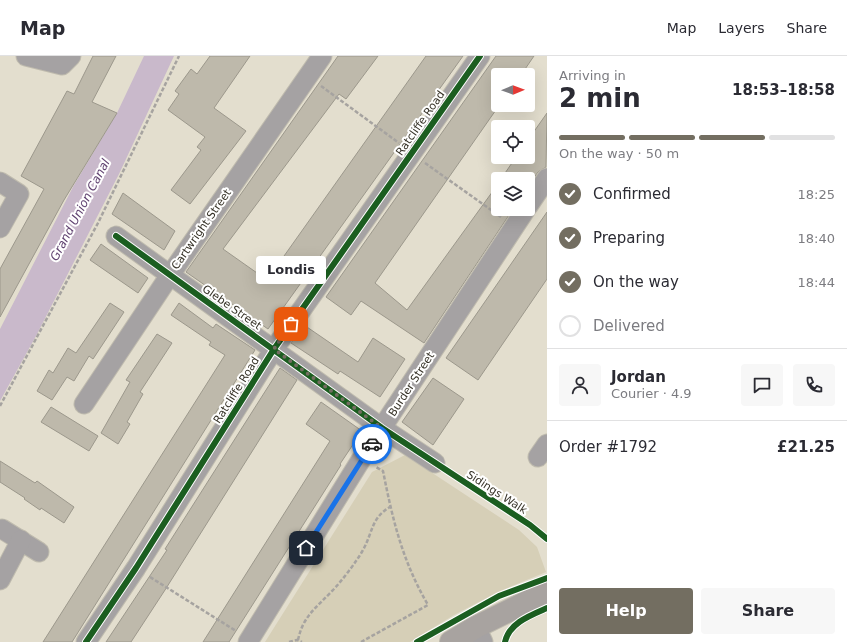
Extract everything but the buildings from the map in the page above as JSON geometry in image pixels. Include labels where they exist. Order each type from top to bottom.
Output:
[{"type":"main road","points":[[455,641],[479,635],[547,592]]},
{"type":"street","points":[[26,56],[62,65],[70,56]]},
{"type":"street","name":"Cartwright Street","points":[[84,404],[170,275],[322,56]]},
{"type":"street","name":"Ratcliffe Road","points":[[86,642],[136,568],[274,349],[480,56]]},
{"type":"street","points":[[535,196],[547,178]]},
{"type":"street","points":[[0,182],[19,194],[0,228]]},
{"type":"street","name":"Burder Street","points":[[249,640],[362,458],[521,216]]},
{"type":"street","name":"Glebe Street","points":[[116,236],[382,428],[435,463]]},
{"type":"street","points":[[2,529],[39,552]]},
{"type":"street","points":[[0,580],[21,540]]},
{"type":"path","points":[[0,406],[98,223],[179,56]]},
{"type":"path","points":[[361,642],[428,605],[416,584],[400,545],[390,507],[383,471],[362,458]]},
{"type":"path","points":[[298,640],[304,622],[311,612],[333,590],[360,556],[375,521],[382,512],[390,507]]},
{"type":"path","points":[[136,568],[249,640]]},
{"type":"path","points":[[289,642],[294,640],[302,642]]},
{"type":"shaded area","points":[[405,455],[519,530],[537,547],[546,572],[498,592],[454,615],[410,642],[265,642],[372,472]]},
{"type":"water","name":"Grand Union Canal","points":[[144,56],[174,56],[119,174],[36,336],[0,401],[0,329],[74,185],[117,113]]},
{"type":"cycle path","points":[[86,642],[136,568],[274,349],[480,56]]},
{"type":"cycle path","name":"Sidings Walk","points":[[116,236],[382,428],[530,525],[547,539]]},
{"type":"cycle path","points":[[417,642],[499,596],[547,578]]},
{"type":"cycle path","points":[[505,642],[507,635],[522,620],[547,608]]},
{"type":"way so far","points":[[291,324],[274,349],[382,428],[372,444]]},
{"type":"place","name":"Londis","points":[[291,324]]},
{"type":"route","points":[[306,548],[372,444]]}]
